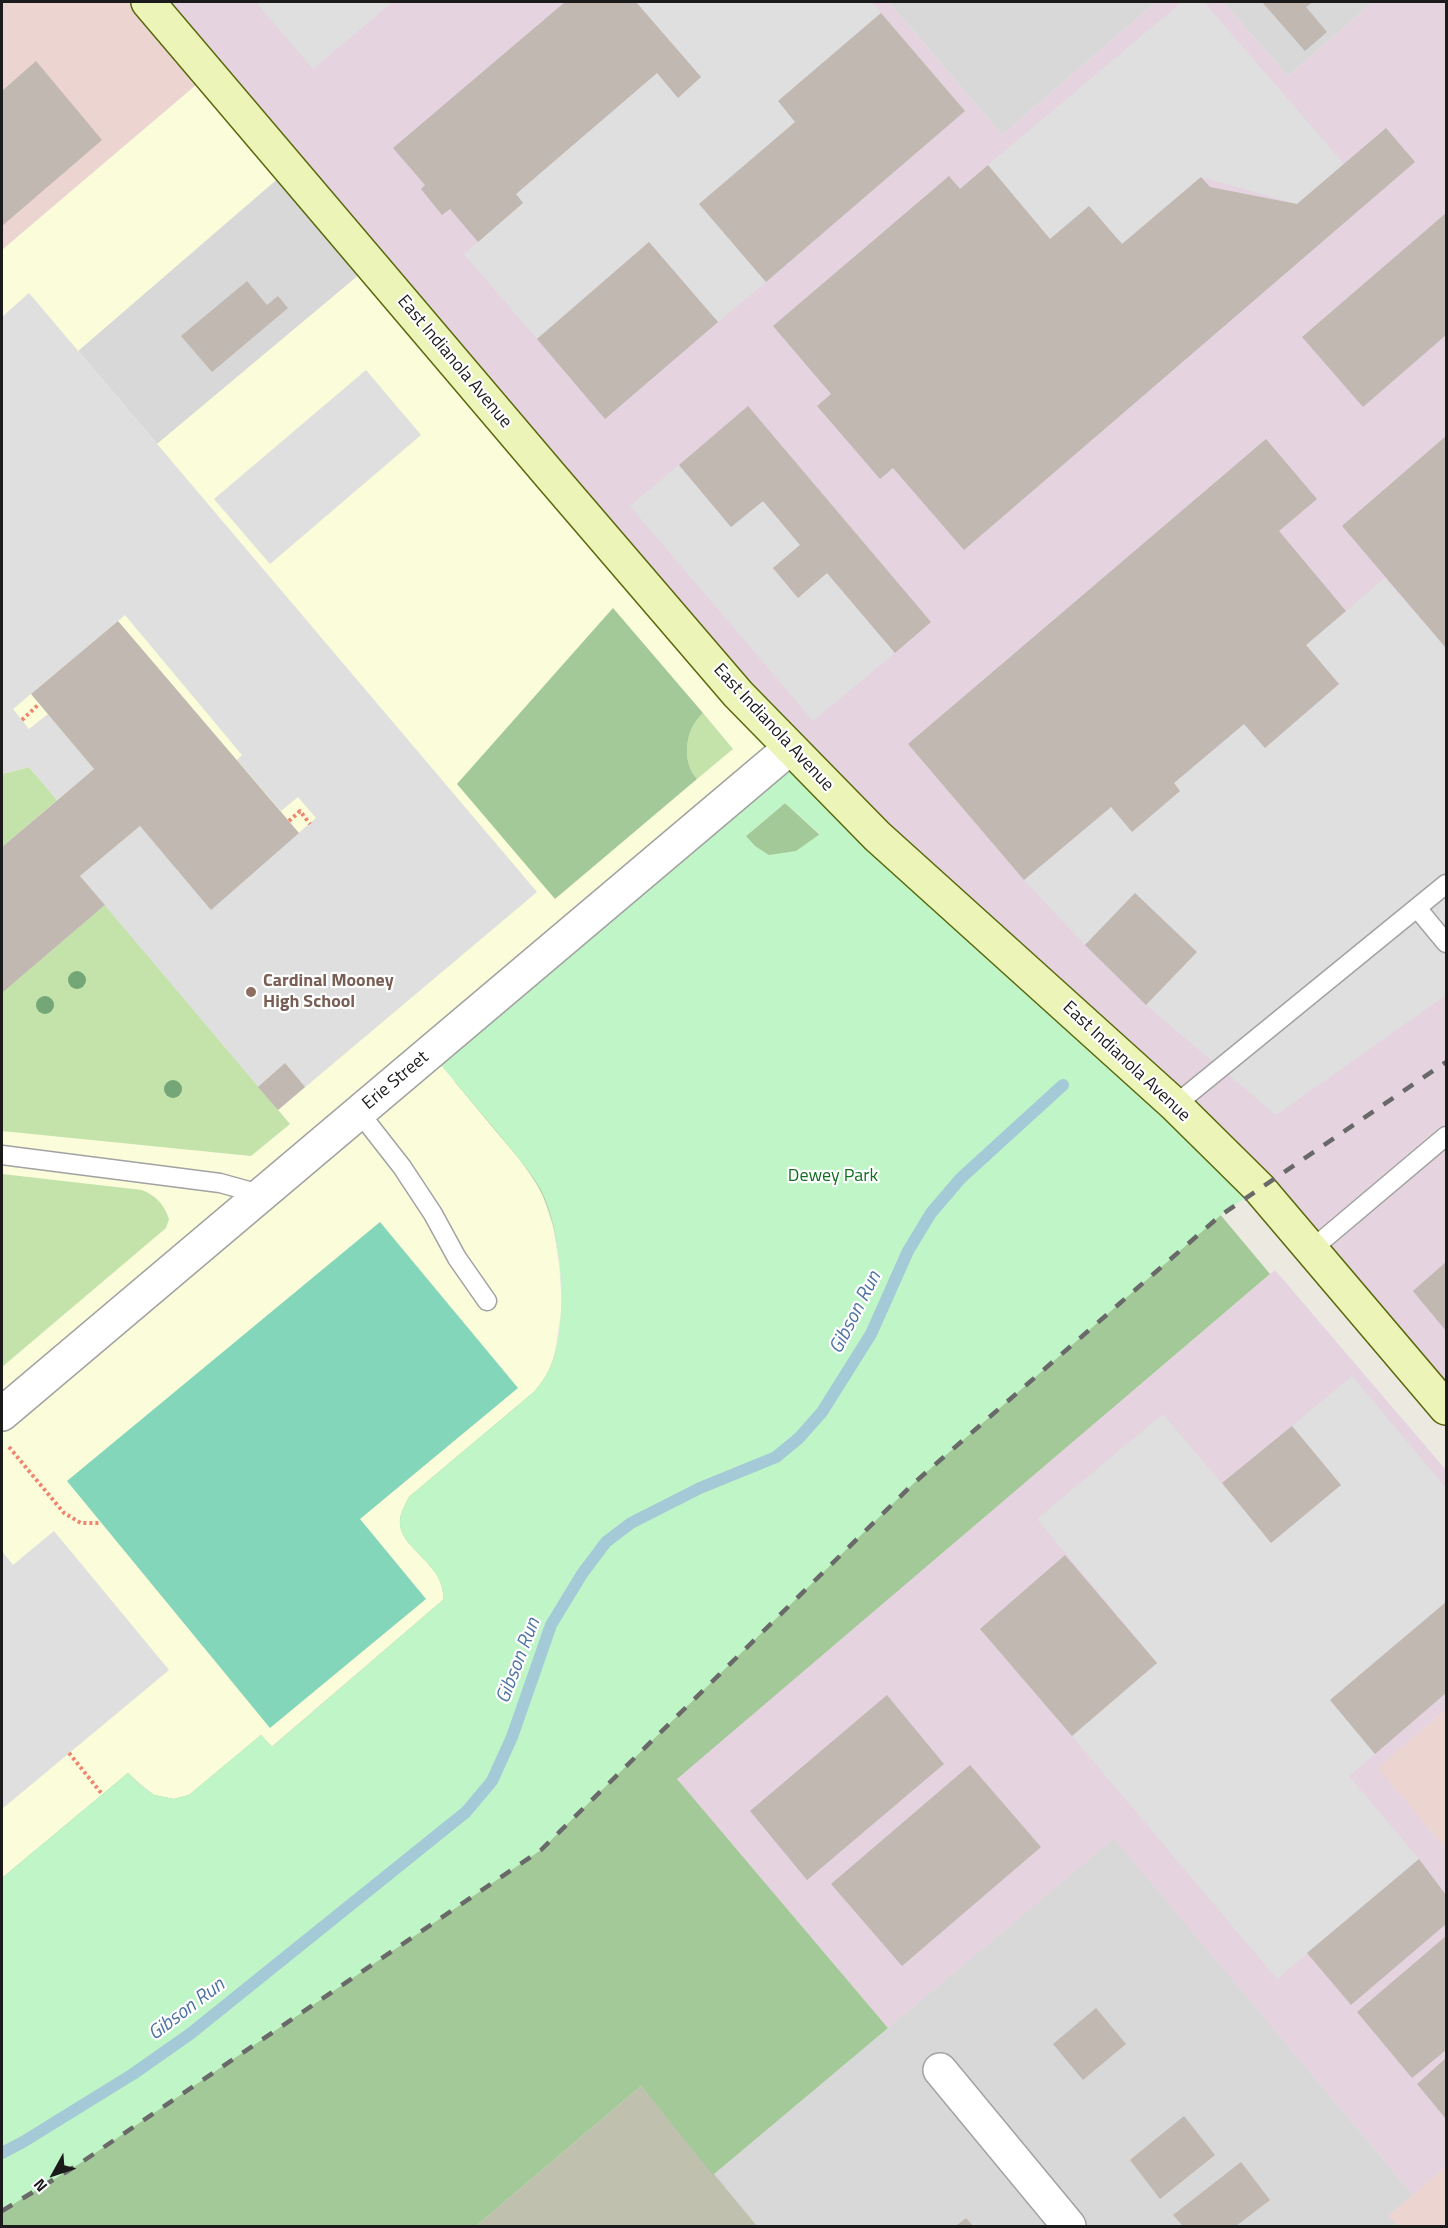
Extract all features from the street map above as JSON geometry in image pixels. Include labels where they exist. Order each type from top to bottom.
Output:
[{"type":"street","name":"East Indianola Avenue","points":[[148,2],[738,694],[877,836],[1175,1105],[1259,1188],[1446,1408]]},
{"type":"street","name":"Erie Street","points":[[2,1414],[790,748]]},
{"type":"street","points":[[940,2070],[1069,2226]]},
{"type":"lane","points":[[1175,1105],[1446,884]]},
{"type":"lane","points":[[1417,908],[1446,943]]},
{"type":"lane","points":[[359,1112],[402,1167],[433,1214],[457,1258],[487,1301]]},
{"type":"lane","points":[[1312,1249],[1446,1136]]},
{"type":"lane","points":[[2,1155],[220,1183],[260,1194]]},
{"type":"path","points":[[22,720],[39,704]]},
{"type":"path","points":[[289,821],[300,811],[310,824]]},
{"type":"path","points":[[2,1439],[64,1513],[81,1523],[100,1523]]},
{"type":"path","points":[[69,1753],[102,1794]]},
{"type":"shaded area","points":[[2,2],[148,2],[209,74],[2,250]]},
{"type":"shaded area","points":[[148,2],[889,2],[1002,135],[1156,2],[1223,2],[1288,76],[1373,2],[1446,2],[1446,1408],[1306,1242],[877,836]]},
{"type":"shaded area","points":[[256,2],[393,2],[313,69]]},
{"type":"shaded area","points":[[636,2],[872,2],[881,13],[778,101],[795,122],[766,282],[718,322],[649,242],[537,339],[464,254],[523,203],[516,194],[657,73],[678,97],[701,77]]},
{"type":"shaded area","points":[[889,2],[1156,2],[1002,135]]},
{"type":"shaded area","points":[[1182,2],[1204,2],[1344,164],[1297,204],[1201,177],[1122,244],[1089,206],[1050,239],[988,165]]},
{"type":"shaded area","points":[[1223,2],[1373,2],[1288,76]]},
{"type":"shaded area","name":"Cardinal Mooney High School","points":[[209,74],[290,168],[78,351],[157,444],[372,264],[790,748],[430,1052],[520,1160],[542,1193],[553,1227],[562,1306],[554,1357],[547,1375],[535,1391],[409,1497],[403,1534],[439,1577],[444,1589],[443,1600],[271,1747],[261,1735],[189,1795],[174,1799],[154,1795],[128,1773],[2,1878],[2,250]]},
{"type":"shaded area","points":[[290,168],[372,264],[157,444],[78,351]]},
{"type":"shaded area","points":[[29,293],[537,892],[278,1110],[80,876],[140,826],[211,909],[316,818],[298,797],[281,811],[237,760],[242,755],[125,615],[13,709],[29,729],[48,714],[94,769],[57,800],[29,767],[2,774],[2,317]]},
{"type":"shaded area","points":[[366,370],[421,435],[270,564],[214,499]]},
{"type":"shaded area","points":[[679,465],[731,527],[763,501],[800,545],[773,568],[798,598],[827,573],[895,653],[813,721],[630,506]]},
{"type":"shaded area","points":[[1385,578],[1446,648],[1446,995],[1276,1115],[1146,1005],[1024,880],[1111,807],[1180,791],[1174,783],[1244,724],[1265,748],[1339,684],[1306,645]]},
{"type":"shaded area","points":[[1275,1270],[1446,1470],[1446,1709],[1378,1768],[1446,1849],[1446,2166],[1413,2195],[1114,1839],[888,2028],[676,1779]]},
{"type":"shaded area","points":[[1352,1376],[1446,1488],[1446,1602],[1330,1700],[1375,1754],[1349,1776],[1419,1859],[1277,1979],[1072,1736],[1157,1663],[1037,1519],[1163,1414],[1272,1543],[1340,1485],[1292,1426]]},
{"type":"shaded area","points":[[54,1531],[169,1670],[2,1809],[2,1551],[13,1565]]},
{"type":"shaded area","points":[[1446,1709],[1446,1849],[1377,1768]]},
{"type":"shaded area","points":[[1114,1838],[1413,2195],[1389,2215],[1398,2226],[757,2226],[713,2175]]},
{"type":"shaded area","points":[[641,2086],[757,2226],[476,2226]]},
{"type":"shaded area","points":[[1446,2166],[1446,2226],[1398,2226],[1388,2216]]},
{"type":"green space","points":[[613,608],[703,713],[692,728],[687,745],[689,763],[697,779],[555,899],[457,784]]},
{"type":"green space","points":[[703,713],[733,749],[697,779],[689,763],[687,745],[692,728]]},
{"type":"green space","name":"Dewey Park","points":[[790,748],[1259,1188],[1221,1215],[914,1483],[541,1850],[79,2164],[2,2211],[2,1878],[128,1773],[154,1795],[174,1799],[189,1795],[261,1735],[272,1747],[443,1600],[438,1577],[402,1533],[400,1521],[404,1507],[409,1497],[535,1391],[546,1376],[551,1364],[558,1342],[561,1275],[549,1209],[538,1184],[527,1169],[430,1052]],"holes":[[[785,803],[820,834],[796,851],[769,855],[755,846],[746,836]]]},
{"type":"green space","points":[[29,767],[57,800],[2,847],[2,774]]},
{"type":"green space","name":"Dewey Park","points":[[785,803],[1178,1164],[1270,1274],[677,1779],[888,2028],[713,2175],[641,2086],[476,2226],[2,2226],[2,1878],[128,1773],[154,1795],[174,1799],[189,1795],[261,1735],[272,1747],[443,1600],[438,1577],[402,1533],[400,1521],[403,1510],[409,1497],[535,1391],[546,1376],[553,1360],[561,1321],[562,1299],[555,1232],[542,1194],[520,1160],[455,1082]]},
{"type":"green space","points":[[105,905],[290,1124],[251,1156],[2,1131],[2,993]]},
{"type":"green space","points":[[2,1174],[142,1190],[159,1201],[169,1219],[166,1228],[2,1367]]},
{"type":"green space","points":[[380,1222],[518,1388],[360,1519],[426,1599],[270,1728],[67,1481]]},
{"type":"building","points":[[565,2],[636,2],[701,77],[678,98],[657,73],[516,194],[523,203],[478,242],[450,209],[442,215],[421,189],[425,185],[393,148]]},
{"type":"building","points":[[1262,2],[1313,2],[1306,7],[1327,32],[1305,51]]},
{"type":"building","points":[[881,13],[965,111],[766,282],[699,204],[795,122],[778,101]]},
{"type":"building","points":[[36,61],[102,140],[2,226],[2,91]]},
{"type":"building","points":[[1386,128],[1415,162],[964,550],[893,468],[880,479],[817,406],[831,394],[773,326],[949,176],[960,189],[988,165],[1050,239],[1089,206],[1122,244],[1201,177],[1210,187],[1297,204]]},
{"type":"building","points":[[1446,213],[1446,335],[1363,407],[1302,337]]},
{"type":"building","points":[[649,242],[718,322],[605,419],[537,339]]},
{"type":"building","points":[[247,281],[267,305],[278,296],[288,308],[212,372],[181,336]]},
{"type":"building","points":[[748,406],[931,622],[895,653],[827,573],[798,598],[773,568],[800,545],[763,501],[731,527],[679,465]]},
{"type":"building","points":[[1446,436],[1446,648],[1342,526]]},
{"type":"building","points":[[1266,439],[1317,499],[1279,531],[1346,611],[1306,645],[1339,684],[1265,748],[1244,724],[1174,783],[1180,791],[1132,832],[1111,807],[1024,880],[908,744]]},
{"type":"building","points":[[118,621],[299,833],[211,910],[140,826],[80,876],[105,905],[2,993],[2,847],[94,769],[31,694]]},
{"type":"building","points":[[1135,893],[1197,952],[1146,1005],[1085,945]]},
{"type":"building","points":[[285,1063],[305,1087],[278,1110],[258,1087]]},
{"type":"building","points":[[1446,1262],[1446,1331],[1413,1291]]},
{"type":"building","points":[[1292,1426],[1341,1485],[1271,1543],[1222,1483]]},
{"type":"building","points":[[1065,1555],[1157,1663],[1072,1736],[980,1629]]},
{"type":"building","points":[[1446,1602],[1446,1693],[1375,1754],[1330,1700]]},
{"type":"building","points":[[887,1695],[944,1764],[807,1880],[750,1811]]},
{"type":"building","points":[[970,1765],[1041,1847],[902,1966],[831,1884]]},
{"type":"building","points":[[1419,1859],[1446,1895],[1446,1924],[1351,2005],[1307,1953]]},
{"type":"building","points":[[1446,1936],[1446,2050],[1412,2078],[1357,2012]]},
{"type":"building","points":[[1096,2008],[1126,2044],[1083,2080],[1053,2044]]},
{"type":"building","points":[[1446,2058],[1446,2119],[1417,2084]]},
{"type":"building","points":[[1184,2116],[1215,2155],[1160,2199],[1130,2160]]},
{"type":"building","points":[[1241,2162],[1270,2200],[1236,2226],[1183,2226],[1173,2215]]},
{"type":"building","points":[[966,2218],[973,2226],[956,2226]]},
{"type":"waterway","name":"Gibson Run","points":[[2,2153],[133,2074],[190,2034],[466,1812],[492,1781],[512,1737],[551,1625],[582,1574],[606,1542],[631,1523],[700,1488],[776,1457],[799,1438],[822,1412],[871,1334],[908,1251],[931,1213],[961,1178],[1063,1085]]},
{"type":"railway","points":[[2,2211],[79,2164],[541,1850],[914,1483],[1221,1215],[1446,1062]]},
{"type":"place","name":"Cardinal Mooney High School","points":[[251,992]]}]
